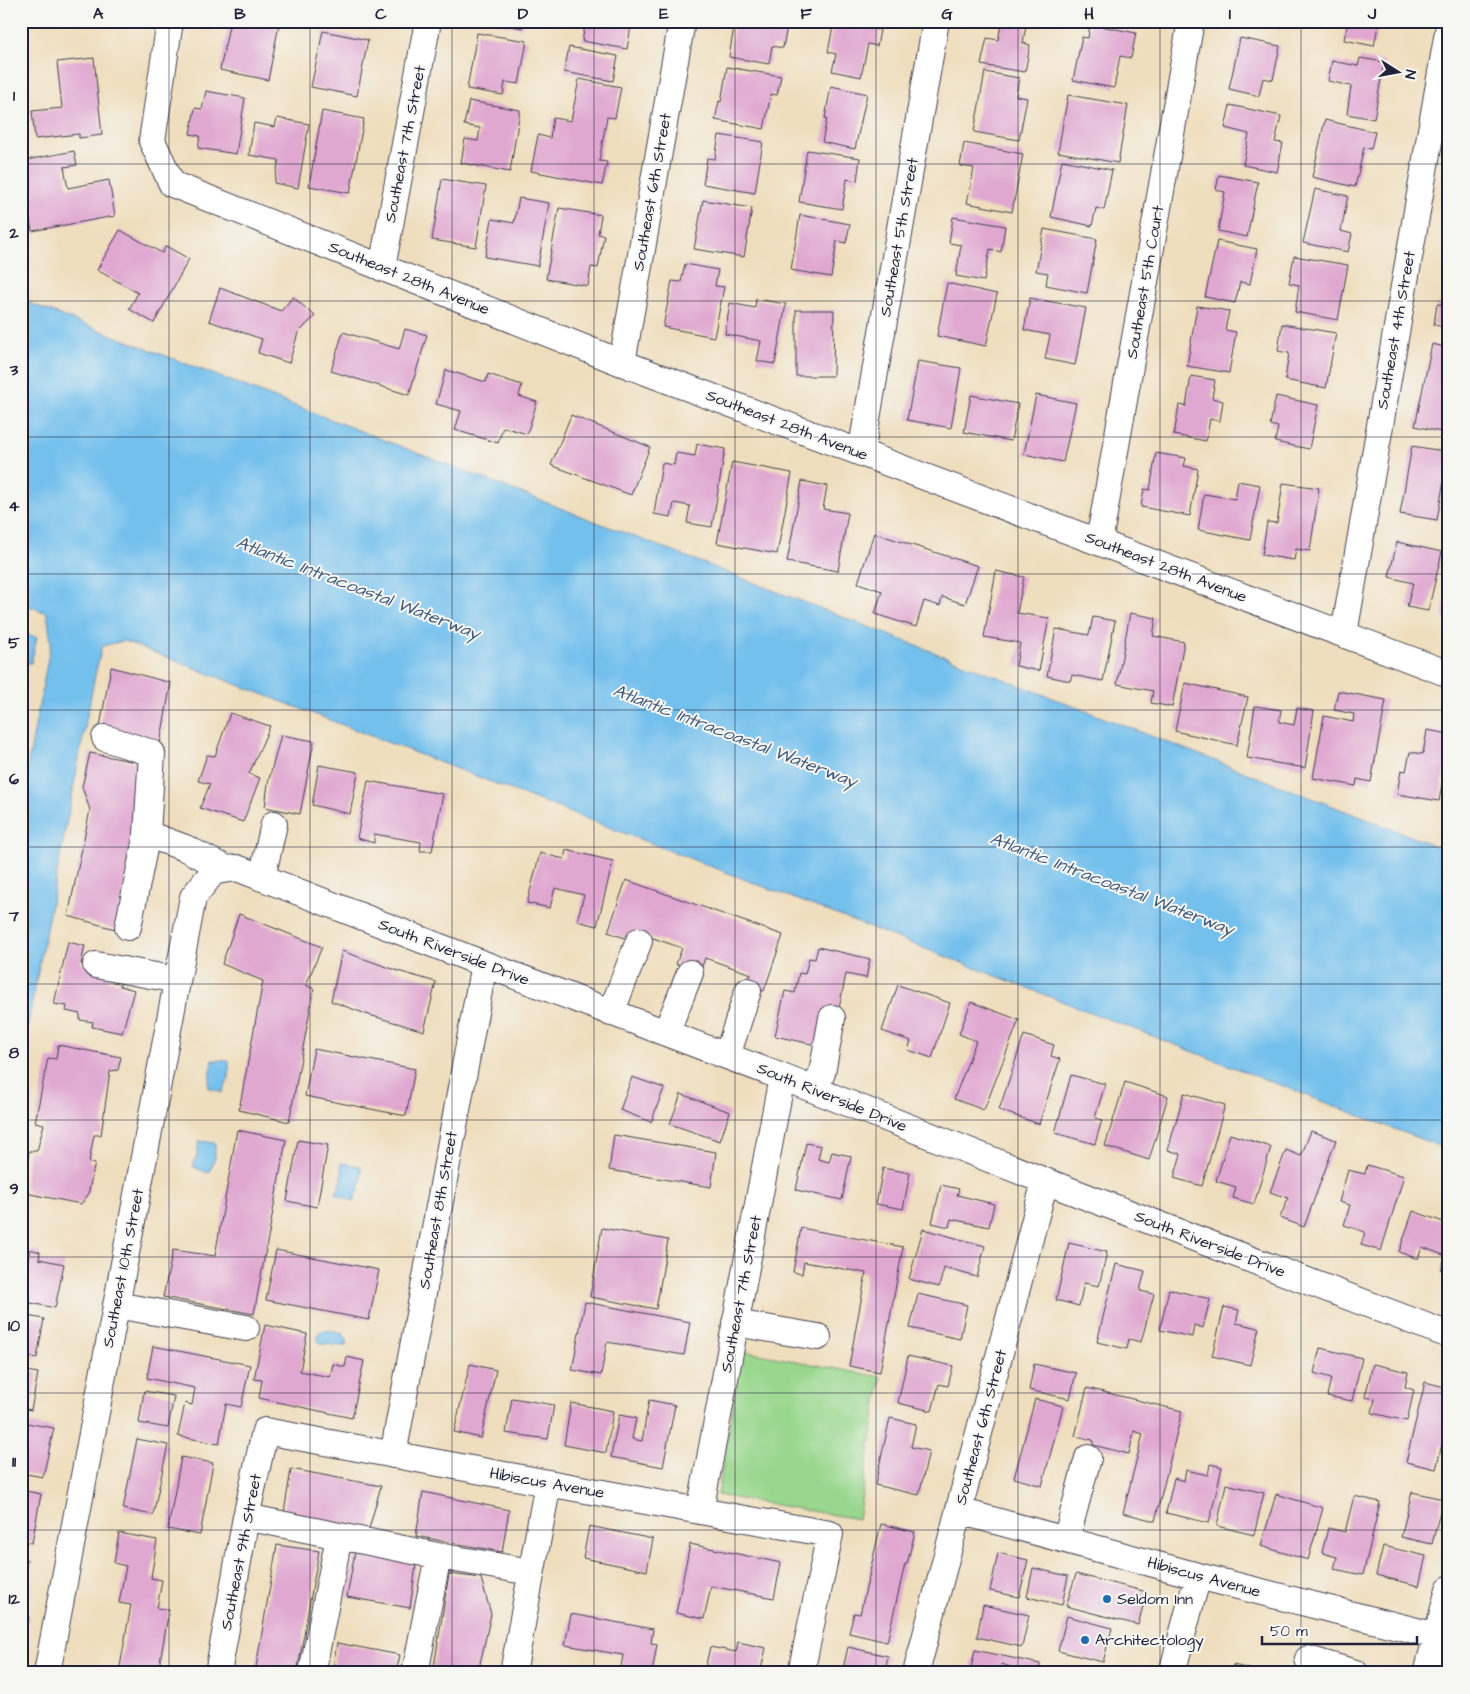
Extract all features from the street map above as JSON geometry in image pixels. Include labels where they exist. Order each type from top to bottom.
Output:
[{"type":"street","name":"Southeast 28th Avenue","points":[[170,21],[152,141],[172,184],[622,363],[1449,674]]},
{"type":"street","name":"Southeast 7th Street","points":[[382,268],[428,21]]},
{"type":"street","name":"Southeast 6th Street","points":[[622,363],[682,21]]},
{"type":"street","name":"Southeast 5th Street","points":[[861,452],[936,21]]},
{"type":"street","name":"Southeast 5th Court","points":[[1099,542],[1191,21]]},
{"type":"street","name":"Southeast 4th Street","points":[[1344,634],[1449,26]]},
{"type":"street","points":[[105,738],[152,753],[147,834],[128,928]]},
{"type":"street","points":[[262,878],[274,824]]},
{"type":"street","name":"South Riverside Drive","points":[[147,834],[185,848],[220,870],[237,868],[782,1077],[1045,1181],[1449,1335]]},
{"type":"street","name":"Southeast 10th Street","points":[[47,1673],[193,897],[220,870]]},
{"type":"street","points":[[611,1012],[639,941]]},
{"type":"street","name":"Southeast 8th Street","points":[[393,1455],[484,964]]},
{"type":"street","points":[[96,965],[177,980]]},
{"type":"street","points":[[666,1033],[690,973]]},
{"type":"street","points":[[727,1056],[748,992]]},
{"type":"street","points":[[815,1090],[822,1073],[832,1018]]},
{"type":"street","name":"Southeast 7th Street","points":[[700,1512],[782,1077]]},
{"type":"street","name":"Southeast 6th Street","points":[[916,1673],[1045,1181]]},
{"type":"street","points":[[116,1304],[246,1328]]},
{"type":"street","points":[[735,1323],[818,1337]]},
{"type":"street","name":"Hibiscus Avenue","points":[[265,1431],[700,1512],[830,1534],[801,1673]]},
{"type":"street","name":"Southeast 9th Street","points":[[218,1673],[246,1517],[265,1431]]},
{"type":"street","points":[[1066,1540],[1088,1458]]},
{"type":"street","points":[[513,1673],[548,1483]]},
{"type":"street","name":"Hibiscus Avenue","points":[[959,1511],[1198,1576],[1443,1637]]},
{"type":"street","points":[[246,1517],[339,1537],[532,1572]]},
{"type":"street","points":[[312,1673],[339,1537]]},
{"type":"street","points":[[415,1673],[438,1556]]},
{"type":"street","points":[[1172,1673],[1198,1576]]},
{"type":"street","points":[[1427,1673],[1443,1637],[1449,1589]]},
{"type":"street","points":[[1308,1659],[1355,1673]]},
{"type":"green space","points":[[742,1351],[881,1377],[858,1519],[718,1495]]},
{"type":"water","name":"Atlantic Intracoastal Waterway","points":[[21,300],[1449,851],[1449,1150],[124,641],[102,646],[21,1060],[21,801],[51,642],[47,613],[21,603]]},
{"type":"water","points":[[21,634],[37,637],[31,663],[21,662]]},
{"type":"water","points":[[213,1060],[229,1061],[229,1078],[222,1093],[208,1087]]},
{"type":"water","points":[[199,1141],[215,1143],[215,1158],[209,1173],[193,1167]]},
{"type":"water","points":[[341,1163],[361,1166],[361,1184],[354,1201],[336,1194],[342,1180]]},
{"type":"water","points":[[328,1330],[343,1334],[347,1339],[346,1346],[321,1344],[318,1340],[318,1334],[321,1331]]},
{"type":"building","points":[[230,21],[260,21],[279,25],[268,80],[220,70]]},
{"type":"building","points":[[334,21],[375,21],[373,29]]},
{"type":"building","points":[[487,21],[523,21],[522,28]]},
{"type":"building","points":[[586,21],[632,21],[627,49],[582,41]]},
{"type":"building","points":[[735,21],[788,21],[783,48],[772,46],[769,64],[729,57]]},
{"type":"building","points":[[834,21],[880,30],[877,46],[868,44],[861,77],[832,71],[836,54],[828,52]]},
{"type":"building","points":[[1002,21],[1039,21],[1038,27],[1026,25],[1023,43],[1030,45],[1025,72],[981,65],[987,38],[998,40]]},
{"type":"building","points":[[1249,21],[1282,21],[1281,28]]},
{"type":"building","points":[[1348,21],[1379,21],[1374,46],[1344,40]]},
{"type":"building","points":[[1090,24],[1136,33],[1131,58],[1120,56],[1114,88],[1073,80],[1082,37],[1088,38]]},
{"type":"building","points":[[323,31],[368,40],[357,96],[311,87]]},
{"type":"building","points":[[477,33],[527,41],[519,84],[505,82],[503,95],[467,89]]},
{"type":"building","points":[[1240,38],[1280,46],[1273,80],[1263,78],[1259,96],[1229,89]]},
{"type":"building","points":[[569,47],[618,56],[613,81],[564,72]]},
{"type":"building","points":[[94,58],[102,135],[79,138],[79,134],[35,139],[32,111],[62,108],[57,62]]},
{"type":"building","points":[[1360,58],[1384,62],[1374,119],[1347,114],[1351,86],[1328,81],[1332,61],[1358,66]]},
{"type":"building","points":[[727,67],[781,76],[777,95],[771,94],[764,129],[715,120],[719,101],[721,102]]},
{"type":"building","points":[[985,72],[1019,78],[1016,96],[1027,98],[1019,140],[974,132]]},
{"type":"building","points":[[579,79],[621,87],[615,118],[607,117],[599,161],[607,162],[602,185],[531,171],[538,135],[550,138],[553,118],[571,121]]},
{"type":"building","points":[[831,86],[867,94],[855,149],[822,142]]},
{"type":"building","points":[[206,91],[245,98],[236,154],[198,148],[200,136],[190,134],[195,108],[202,109]]},
{"type":"building","points":[[1068,95],[1128,105],[1118,163],[1058,152]]},
{"type":"building","points":[[469,101],[520,110],[510,172],[461,163],[465,139],[478,141],[480,128],[464,125]]},
{"type":"building","points":[[1230,105],[1281,116],[1275,142],[1283,143],[1277,172],[1243,165],[1249,134],[1225,128]]},
{"type":"building","points":[[322,111],[364,119],[350,193],[309,186]]},
{"type":"building","points":[[277,118],[309,124],[298,188],[274,183],[279,160],[249,155],[254,123],[275,127]]},
{"type":"building","points":[[1325,120],[1375,132],[1371,149],[1364,147],[1355,187],[1312,177]]},
{"type":"building","points":[[719,135],[763,142],[755,193],[703,184],[707,158],[715,159]]},
{"type":"building","points":[[964,143],[1023,154],[1012,212],[967,203],[974,168],[960,166]]},
{"type":"building","points":[[807,150],[860,158],[857,181],[847,179],[842,209],[799,202]]},
{"type":"building","points":[[74,151],[77,165],[64,167],[68,188],[109,180],[115,216],[32,231],[21,172],[21,161]]},
{"type":"building","points":[[1062,160],[1112,170],[1104,210],[1096,208],[1092,226],[1051,217]]},
{"type":"building","points":[[1219,175],[1258,182],[1247,237],[1218,231],[1225,192],[1216,190]]},
{"type":"building","points":[[442,179],[486,186],[476,247],[432,240]]},
{"type":"building","points":[[1315,189],[1348,196],[1341,231],[1352,234],[1348,252],[1303,243]]},
{"type":"building","points":[[519,198],[549,203],[538,266],[485,257],[492,219],[514,223]]},
{"type":"building","points":[[703,200],[752,208],[744,257],[694,249]]},
{"type":"building","points":[[559,208],[601,215],[598,234],[604,235],[598,268],[591,267],[588,286],[546,279]]},
{"type":"building","points":[[800,215],[850,224],[846,243],[837,241],[831,277],[791,270]]},
{"type":"building","points":[[953,217],[1005,226],[1001,252],[990,249],[984,281],[956,276],[961,245],[949,243]]},
{"type":"building","points":[[1044,229],[1097,239],[1087,293],[1046,285],[1048,273],[1036,271]]},
{"type":"building","points":[[120,230],[162,253],[166,246],[189,259],[154,323],[129,309],[138,293],[97,270]]},
{"type":"building","points":[[1217,241],[1257,249],[1250,284],[1240,282],[1235,303],[1205,297]]},
{"type":"building","points":[[1294,256],[1348,265],[1338,320],[1295,312],[1299,285],[1289,283]]},
{"type":"building","points":[[685,264],[718,270],[715,286],[724,287],[714,337],[663,327],[672,281],[681,282]]},
{"type":"building","points":[[1449,267],[1449,283],[1445,282]]},
{"type":"building","points":[[947,283],[997,294],[986,346],[937,336]]},
{"type":"building","points":[[220,288],[281,311],[293,297],[315,316],[298,333],[289,363],[258,353],[262,339],[209,321]]},
{"type":"building","points":[[1030,298],[1086,308],[1075,365],[1045,359],[1050,335],[1024,330]]},
{"type":"building","points":[[756,299],[786,304],[775,364],[757,361],[761,341],[725,334],[730,303],[755,308]]},
{"type":"building","points":[[1437,304],[1449,305],[1449,328],[1434,325]]},
{"type":"building","points":[[1197,306],[1229,311],[1225,330],[1236,332],[1229,373],[1187,366]]},
{"type":"building","points":[[796,310],[834,310],[833,376],[796,376]]},
{"type":"building","points":[[1282,324],[1336,333],[1326,388],[1285,380],[1289,353],[1278,351]]},
{"type":"building","points":[[405,329],[427,335],[409,395],[331,371],[343,332],[399,349]]},
{"type":"building","points":[[1432,344],[1449,348],[1449,434],[1415,426]]},
{"type":"building","points":[[918,361],[961,368],[951,428],[907,420]]},
{"type":"building","points":[[446,370],[486,382],[488,374],[522,385],[519,396],[537,402],[527,434],[503,427],[498,443],[455,430],[461,411],[436,404]]},
{"type":"building","points":[[1191,376],[1215,380],[1212,398],[1223,401],[1220,421],[1210,419],[1206,441],[1174,435],[1179,405],[1186,406]]},
{"type":"building","points":[[971,395],[1018,404],[1011,441],[964,432]]},
{"type":"building","points":[[1036,395],[1076,403],[1063,462],[1024,454]]},
{"type":"building","points":[[1276,396],[1318,405],[1309,449],[1275,442],[1278,427],[1270,425]]},
{"type":"building","points":[[571,415],[650,447],[631,495],[551,465]]},
{"type":"building","points":[[697,444],[725,449],[712,527],[687,523],[690,506],[674,503],[671,517],[654,514],[662,463],[674,465],[676,453],[695,456]]},
{"type":"building","points":[[1412,446],[1449,452],[1437,520],[1400,514]]},
{"type":"building","points":[[1156,453],[1186,458],[1184,466],[1198,469],[1190,516],[1141,507],[1144,489],[1150,490]]},
{"type":"building","points":[[732,462],[792,473],[777,554],[717,543]]},
{"type":"building","points":[[802,481],[827,486],[823,509],[848,513],[838,571],[787,562]]},
{"type":"building","points":[[1238,481],[1260,485],[1250,540],[1198,530],[1204,494],[1235,499]]},
{"type":"building","points":[[1283,483],[1319,488],[1310,551],[1296,549],[1294,560],[1262,555],[1267,522],[1277,523]]},
{"type":"building","points":[[874,533],[978,566],[965,604],[942,597],[940,606],[924,601],[916,627],[875,614],[882,591],[858,583]]},
{"type":"building","points":[[1397,542],[1442,552],[1428,611],[1407,607],[1413,583],[1389,577]]},
{"type":"building","points":[[996,571],[1024,577],[1017,613],[1049,618],[1039,671],[1016,666],[1020,643],[984,637]]},
{"type":"building","points":[[1449,587],[1449,617],[1442,616]]},
{"type":"building","points":[[1130,613],[1156,618],[1153,636],[1184,642],[1172,707],[1151,703],[1153,691],[1117,684]]},
{"type":"building","points":[[1093,617],[1115,621],[1103,681],[1072,675],[1070,681],[1047,676],[1056,629],[1089,635]]},
{"type":"building","points":[[111,667],[171,683],[160,744],[100,726]]},
{"type":"building","points":[[1185,683],[1248,697],[1237,745],[1175,731]]},
{"type":"building","points":[[1338,691],[1386,700],[1371,782],[1357,779],[1356,786],[1313,778],[1324,716],[1353,722],[1354,714],[1334,710]]},
{"type":"building","points":[[1255,706],[1281,710],[1279,722],[1294,725],[1297,708],[1314,711],[1305,768],[1247,758]]},
{"type":"building","points":[[230,713],[270,726],[249,774],[260,778],[243,822],[200,808],[210,784],[198,781],[207,755],[215,756]]},
{"type":"building","points":[[1427,730],[1449,734],[1439,801],[1397,794],[1401,770],[1406,771],[1410,752],[1423,754]]},
{"type":"building","points":[[281,735],[314,741],[300,814],[265,807],[268,783]]},
{"type":"building","points":[[90,753],[141,763],[140,816],[115,929],[68,916],[90,810],[82,787]]},
{"type":"building","points":[[319,765],[358,772],[350,814],[312,805]]},
{"type":"building","points":[[368,781],[443,794],[432,851],[420,851],[421,842],[374,834],[374,843],[357,838]]},
{"type":"building","points":[[566,850],[613,861],[597,926],[577,921],[584,895],[555,888],[550,908],[527,903],[540,853],[564,859]]},
{"type":"building","points":[[626,880],[783,935],[764,991],[747,986],[751,974],[705,958],[700,972],[676,964],[682,948],[633,931],[630,940],[608,932]]},
{"type":"building","points":[[239,914],[322,947],[306,985],[314,989],[289,1122],[239,1110],[263,981],[222,964]]},
{"type":"building","points":[[68,942],[85,946],[81,964],[95,966],[109,975],[108,981],[120,982],[120,986],[134,990],[122,1033],[92,1027],[93,1022],[80,1020],[80,1014],[66,1011],[67,1006],[54,1004]]},
{"type":"building","points":[[818,947],[870,959],[866,978],[846,974],[839,1008],[816,1045],[775,1036],[785,991],[795,993],[799,973],[805,974],[809,958],[815,959]]},
{"type":"building","points":[[342,951],[436,982],[424,1031],[366,1014],[331,1001]]},
{"type":"building","points":[[898,985],[950,1003],[932,1058],[908,1050],[911,1041],[882,1031]]},
{"type":"building","points":[[971,1002],[1019,1020],[984,1110],[954,1099],[976,1041],[959,1034]]},
{"type":"building","points":[[1024,1035],[1054,1045],[1051,1056],[1060,1059],[1039,1124],[999,1110]]},
{"type":"building","points":[[58,1045],[121,1057],[118,1070],[110,1071],[101,1135],[94,1135],[89,1162],[95,1163],[88,1195],[81,1204],[30,1194],[25,1184],[29,1151],[37,1151],[44,1124],[35,1122],[48,1058],[56,1059]]},
{"type":"building","points":[[314,1049],[415,1069],[406,1116],[305,1096]]},
{"type":"building","points":[[1071,1075],[1105,1084],[1095,1118],[1102,1120],[1095,1144],[1055,1133]]},
{"type":"building","points":[[632,1077],[664,1088],[651,1122],[620,1110]]},
{"type":"building","points":[[1125,1082],[1168,1096],[1149,1160],[1105,1146]]},
{"type":"building","points":[[1184,1093],[1225,1105],[1202,1186],[1174,1178],[1181,1154],[1168,1150]]},
{"type":"building","points":[[681,1094],[730,1112],[720,1141],[670,1124]]},
{"type":"building","points":[[237,1130],[286,1140],[254,1314],[163,1297],[173,1250],[215,1256]]},
{"type":"building","points":[[1311,1131],[1336,1140],[1304,1227],[1280,1218],[1288,1198],[1270,1192],[1286,1150],[1301,1156]]},
{"type":"building","points":[[1230,1134],[1271,1147],[1254,1204],[1233,1198],[1236,1187],[1216,1181]]},
{"type":"building","points":[[614,1135],[716,1152],[711,1187],[609,1170]]},
{"type":"building","points":[[298,1140],[328,1145],[317,1207],[287,1201]]},
{"type":"building","points":[[806,1143],[821,1146],[818,1159],[829,1162],[832,1152],[851,1156],[842,1200],[796,1190]]},
{"type":"building","points":[[1367,1165],[1404,1176],[1381,1251],[1361,1245],[1365,1232],[1344,1225],[1350,1205],[1339,1202],[1348,1170],[1365,1174]]},
{"type":"building","points":[[883,1168],[910,1173],[903,1209],[876,1204]]},
{"type":"building","points":[[941,1185],[959,1189],[957,1195],[994,1204],[989,1227],[951,1219],[949,1227],[932,1223]]},
{"type":"building","points":[[1413,1211],[1449,1224],[1449,1272],[1441,1270],[1446,1256],[1422,1247],[1418,1259],[1399,1252]]},
{"type":"building","points":[[602,1228],[668,1240],[656,1309],[590,1297]]},
{"type":"building","points":[[801,1228],[903,1247],[880,1372],[849,1366],[866,1273],[804,1262],[802,1274],[793,1272]]},
{"type":"building","points":[[923,1229],[985,1246],[977,1277],[944,1268],[939,1287],[909,1279]]},
{"type":"building","points":[[1069,1243],[1107,1252],[1099,1286],[1084,1283],[1079,1306],[1056,1300]]},
{"type":"building","points":[[30,1249],[40,1252],[39,1259],[64,1264],[55,1308],[21,1301],[21,1292]]},
{"type":"building","points":[[276,1250],[379,1270],[369,1320],[266,1300]]},
{"type":"building","points":[[1116,1264],[1145,1271],[1140,1291],[1154,1294],[1141,1342],[1129,1339],[1127,1349],[1097,1342]]},
{"type":"building","points":[[1169,1289],[1210,1299],[1203,1328],[1194,1325],[1192,1337],[1160,1330]]},
{"type":"building","points":[[918,1294],[967,1305],[960,1339],[910,1328]]},
{"type":"building","points":[[585,1302],[690,1322],[684,1355],[607,1342],[601,1375],[572,1370]]},
{"type":"building","points":[[1224,1307],[1239,1310],[1236,1323],[1259,1328],[1250,1365],[1212,1356]]},
{"type":"building","points":[[21,1315],[44,1319],[37,1358],[21,1355]]},
{"type":"building","points":[[265,1325],[307,1334],[300,1371],[330,1377],[333,1364],[345,1367],[347,1357],[364,1361],[352,1418],[259,1398],[262,1380],[254,1379]]},
{"type":"building","points":[[153,1346],[250,1365],[241,1407],[226,1404],[219,1444],[178,1436],[185,1403],[192,1405],[195,1388],[147,1378]]},
{"type":"building","points":[[1320,1348],[1362,1358],[1352,1401],[1327,1396],[1331,1378],[1314,1373]]},
{"type":"building","points":[[908,1356],[953,1366],[948,1386],[939,1384],[932,1411],[898,1403]]},
{"type":"building","points":[[470,1364],[496,1370],[481,1438],[454,1432]]},
{"type":"building","points":[[1034,1364],[1076,1373],[1070,1399],[1029,1390]]},
{"type":"building","points":[[1373,1364],[1408,1372],[1405,1387],[1414,1390],[1407,1421],[1372,1413],[1375,1399],[1365,1397]]},
{"type":"building","points":[[21,1370],[38,1373],[31,1410],[21,1408]]},
{"type":"building","points":[[1425,1382],[1449,1388],[1449,1446],[1442,1444],[1436,1469],[1406,1462]]},
{"type":"building","points":[[1087,1388],[1182,1411],[1155,1521],[1123,1513],[1143,1434],[1134,1431],[1129,1454],[1093,1445],[1093,1440],[1075,1436]]},
{"type":"building","points":[[144,1391],[174,1396],[168,1428],[139,1423]]},
{"type":"building","points":[[512,1398],[554,1405],[548,1439],[506,1433]]},
{"type":"building","points":[[1035,1399],[1063,1406],[1042,1486],[1014,1478]]},
{"type":"building","points":[[649,1400],[675,1405],[663,1467],[611,1457],[619,1415],[636,1418],[632,1439],[642,1441]]},
{"type":"building","points":[[571,1403],[613,1411],[606,1453],[564,1445]]},
{"type":"building","points":[[890,1418],[916,1424],[911,1447],[929,1451],[919,1495],[875,1485]]},
{"type":"building","points":[[21,1422],[54,1428],[43,1477],[21,1473]]},
{"type":"building","points":[[137,1439],[168,1445],[153,1515],[123,1509]]},
{"type":"building","points":[[181,1457],[213,1463],[200,1535],[168,1529]]},
{"type":"building","points":[[1210,1464],[1222,1467],[1209,1523],[1166,1513],[1174,1478],[1184,1481],[1186,1470],[1208,1475]]},
{"type":"building","points":[[291,1469],[381,1486],[369,1529],[284,1513]]},
{"type":"building","points":[[1226,1484],[1264,1493],[1254,1535],[1217,1526]]},
{"type":"building","points":[[21,1490],[41,1494],[32,1543],[21,1541]]},
{"type":"building","points":[[423,1492],[509,1510],[502,1552],[416,1536]]},
{"type":"building","points":[[1412,1492],[1443,1499],[1432,1544],[1401,1537]]},
{"type":"building","points":[[1276,1494],[1323,1508],[1308,1560],[1261,1546]]},
{"type":"building","points":[[1354,1496],[1380,1502],[1363,1575],[1334,1569],[1337,1557],[1322,1553],[1328,1528],[1345,1532]]},
{"type":"building","points":[[881,1524],[915,1532],[907,1564],[905,1564],[887,1642],[849,1633],[854,1613],[860,1614]]},
{"type":"building","points":[[589,1526],[653,1539],[647,1571],[583,1558]]},
{"type":"building","points":[[119,1533],[157,1540],[151,1578],[162,1580],[157,1608],[169,1610],[158,1673],[119,1672],[131,1605],[119,1603],[126,1566],[114,1563]]},
{"type":"building","points":[[690,1544],[781,1563],[774,1598],[711,1586],[704,1619],[676,1613]]},
{"type":"building","points":[[277,1545],[319,1551],[297,1673],[255,1673]]},
{"type":"building","points":[[1383,1546],[1426,1556],[1419,1586],[1376,1575]]},
{"type":"building","points":[[355,1552],[416,1565],[410,1608],[347,1597]]},
{"type":"building","points":[[998,1553],[1028,1560],[1019,1597],[990,1591]]},
{"type":"building","points":[[21,1558],[27,1560],[22,1586],[21,1586]]},
{"type":"building","points":[[1033,1568],[1068,1576],[1062,1605],[1027,1597]]},
{"type":"building","points":[[449,1574],[481,1578],[491,1614],[478,1673],[433,1673]]},
{"type":"building","name":"Seldom Inn","points":[[1076,1574],[1147,1592],[1138,1625],[1066,1606]]},
{"type":"building","points":[[983,1605],[1029,1615],[1022,1647],[977,1637]]},
{"type":"building","points":[[21,1614],[29,1617],[21,1637]]},
{"type":"building","points":[[571,1614],[653,1629],[651,1643],[657,1644],[652,1673],[620,1673],[623,1655],[565,1645]]},
{"type":"building","name":"Architectology","points":[[1067,1616],[1112,1628],[1103,1662],[1058,1651]]},
{"type":"building","points":[[738,1642],[766,1648],[760,1673],[704,1673],[710,1647],[736,1652]]},
{"type":"building","points":[[337,1643],[400,1655],[396,1673],[332,1673]]},
{"type":"building","points":[[848,1647],[888,1656],[884,1673],[842,1673]]},
{"type":"building","points":[[975,1650],[1040,1664],[1039,1673],[1010,1673],[1011,1667],[1001,1664],[999,1673],[970,1673]]},
{"type":"building","points":[[1233,1665],[1262,1672],[1262,1673],[1231,1673]]},
{"type":"building","points":[[1057,1668],[1074,1672],[1074,1673],[1056,1673]]},
{"type":"place","name":"Seldom Inn","points":[[1107,1599]]},
{"type":"place","name":"Architectology","points":[[1085,1640]]}]
